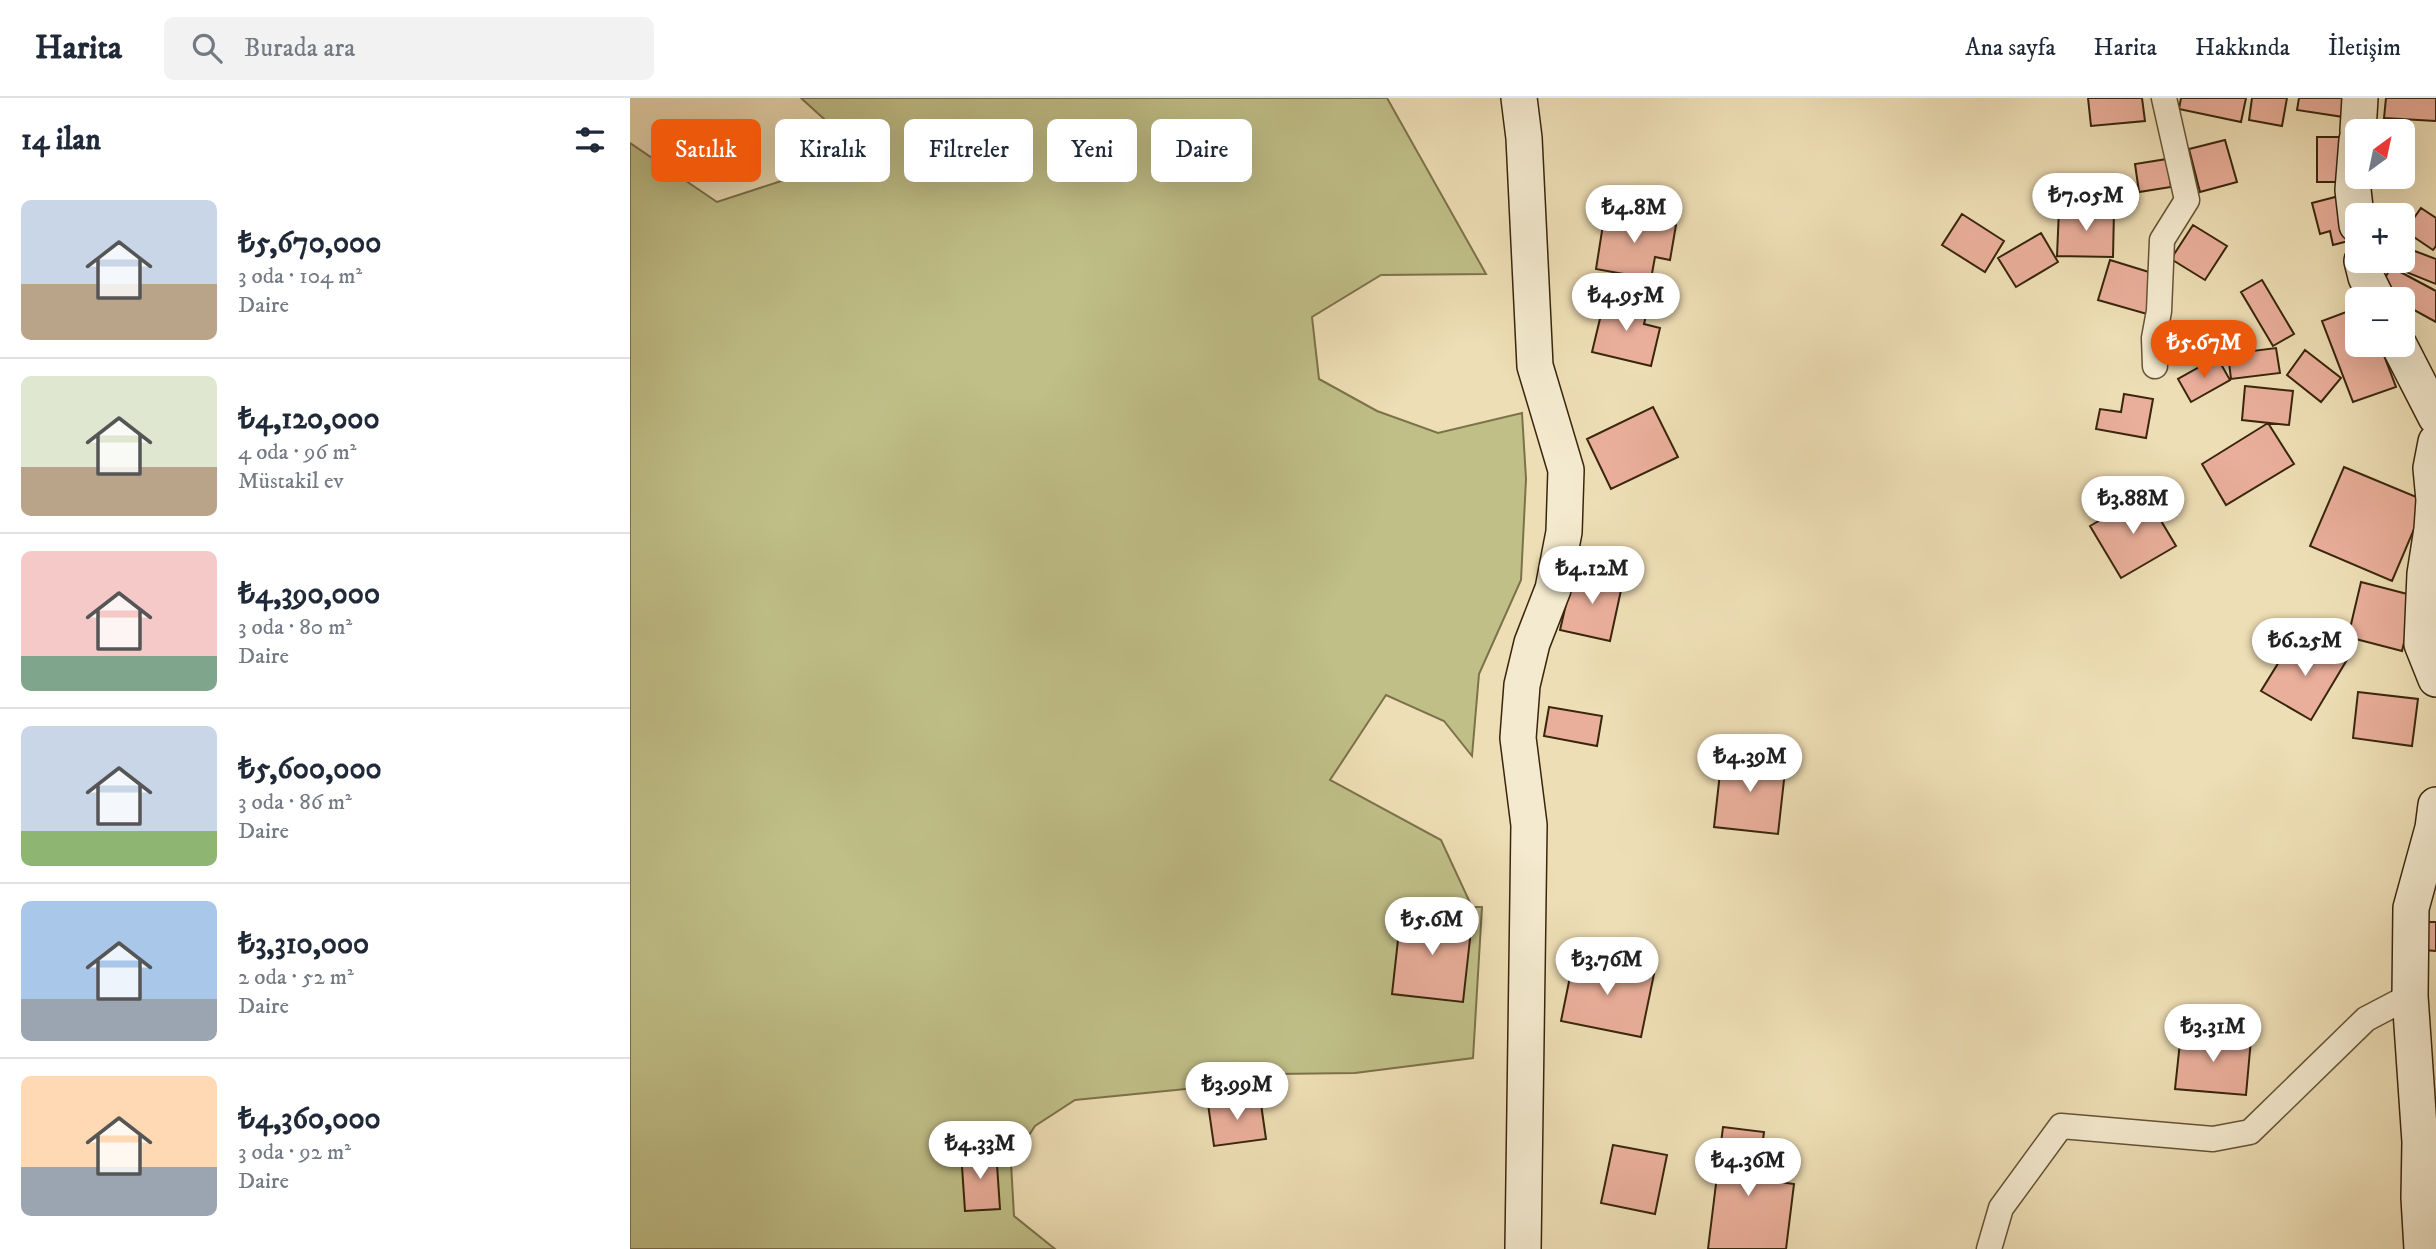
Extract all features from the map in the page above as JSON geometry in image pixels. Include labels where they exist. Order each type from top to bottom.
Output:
[{"type":"street","points":[[1520,98],[1535,366],[1566,470],[1564,532],[1553,589],[1531,643],[1522,685],[1518,738],[1529,825],[1523,1249]]},
{"type":"street","points":[[2155,366],[2154,338],[2159,311],[2162,240],[2187,200],[2164,98]]},
{"type":"street","points":[[2359,119],[2360,98]]},
{"type":"street","points":[[2405,357],[2436,417]]},
{"type":"street","points":[[2436,442],[2431,468],[2434,500],[2425,573],[2422,644],[2436,679]]},
{"type":"street","points":[[2422,1249],[2419,1198],[2428,1142],[2410,996],[2412,908],[2434,828],[2436,805]]},
{"type":"street","points":[[1989,1249],[2001,1208],[2061,1126],[2213,1139],[2250,1132],[2366,1019],[2410,996]]},
{"type":"shaded area","points":[[801,98],[1387,98],[1486,274],[1381,275],[1312,317],[1319,379],[1377,411],[1438,433],[1522,413],[1526,479],[1521,580],[1479,674],[1472,756],[1444,721],[1386,695],[1330,780],[1441,840],[1472,907],[1482,907],[1473,1058],[1355,1073],[1275,1074],[1206,1087],[1075,1100],[1035,1126],[1011,1163],[1014,1216],[1055,1249],[630,1249],[630,143],[651,157],[651,182],[688,182],[717,202],[778,182],[890,182],[890,119],[824,119]]},
{"type":"building","points":[[2088,98],[2142,98],[2145,121],[2091,126]]},
{"type":"building","points":[[2181,98],[2246,98],[2241,122],[2179,109]]},
{"type":"building","points":[[2252,98],[2287,98],[2282,126],[2249,120]]},
{"type":"building","points":[[2299,98],[2353,98],[2350,118],[2297,110]]},
{"type":"building","points":[[2386,98],[2436,98],[2436,121],[2384,118]]},
{"type":"building","points":[[2317,137],[2344,137],[2343,182],[2317,182]]},
{"type":"building","points":[[2225,140],[2237,182],[2200,192],[2189,149]]},
{"type":"building","points":[[2167,159],[2171,187],[2139,192],[2135,164]]},
{"type":"building","points":[[2339,196],[2345,216],[2345,242],[2333,245],[2330,231],[2320,234],[2312,203]]},
{"type":"building","points":[[2421,208],[2436,218],[2436,246],[2433,250],[2415,238],[2415,217]]},
{"type":"building","points":[[2059,209],[2114,210],[2113,257],[2057,256]]},
{"type":"building","points":[[1605,212],[1676,225],[1670,260],[1655,257],[1651,279],[1596,269]]},
{"type":"building","points":[[1962,214],[2004,241],[1985,272],[1942,245]]},
{"type":"building","points":[[2193,225],[2227,246],[2205,280],[2171,259]]},
{"type":"building","points":[[2041,233],[2058,262],[2016,287],[1998,258]]},
{"type":"building","points":[[2415,251],[2436,259],[2436,284],[2408,273],[2415,273]]},
{"type":"building","points":[[2110,260],[2149,272],[2147,314],[2098,300]]},
{"type":"building","points":[[2388,273],[2402,273],[2436,291],[2436,322],[2415,311],[2415,287],[2380,287]]},
{"type":"building","points":[[2262,280],[2294,334],[2273,346],[2241,292]]},
{"type":"building","points":[[1605,298],[1648,308],[1644,324],[1660,328],[1651,366],[1592,352]]},
{"type":"building","points":[[2345,312],[2345,357],[2385,357],[2396,387],[2353,402],[2322,321]]},
{"type":"building","points":[[2276,348],[2280,373],[2231,379],[2228,354]]},
{"type":"building","points":[[2305,350],[2341,378],[2321,402],[2287,375]]},
{"type":"building","points":[[2217,357],[2230,380],[2191,402],[2178,379]]},
{"type":"building","points":[[2245,386],[2293,391],[2289,425],[2242,420]]},
{"type":"building","points":[[2124,394],[2153,399],[2146,438],[2096,429],[2100,409],[2121,412]]},
{"type":"building","points":[[1653,407],[1678,457],[1611,489],[1587,439]]},
{"type":"building","points":[[2268,423],[2294,464],[2226,505],[2202,464]]},
{"type":"building","points":[[2344,467],[2426,501],[2392,581],[2310,546]]},
{"type":"building","points":[[2145,494],[2176,546],[2121,578],[2090,526]]},
{"type":"building","points":[[1574,570],[1623,581],[1610,641],[1560,630]]},
{"type":"building","points":[[2361,582],[2415,596],[2402,651],[2348,637]]},
{"type":"building","points":[[2321,642],[2348,658],[2311,720],[2261,691],[2290,644],[2312,657]]},
{"type":"building","points":[[2358,692],[2418,699],[2412,746],[2353,738]]},
{"type":"building","points":[[1549,707],[1602,716],[1597,746],[1544,736]]},
{"type":"building","points":[[1722,755],[1786,762],[1778,834],[1714,827]]},
{"type":"building","points":[[1401,913],[1472,921],[1463,1002],[1392,994]]},
{"type":"building","points":[[2426,922],[2436,922],[2436,951],[2424,950]]},
{"type":"building","points":[[1574,957],[1654,974],[1641,1037],[1561,1021]]},
{"type":"building","points":[[2181,1033],[2251,1039],[2246,1095],[2175,1089]]},
{"type":"building","points":[[1260,1097],[1266,1139],[1214,1146],[1208,1104]]},
{"type":"building","points":[[1723,1127],[1764,1132],[1758,1179],[1794,1184],[1786,1249],[1708,1249]]},
{"type":"building","points":[[1613,1145],[1667,1155],[1655,1214],[1601,1203]]},
{"type":"building","points":[[996,1150],[1000,1209],[965,1211],[961,1152]]}]
